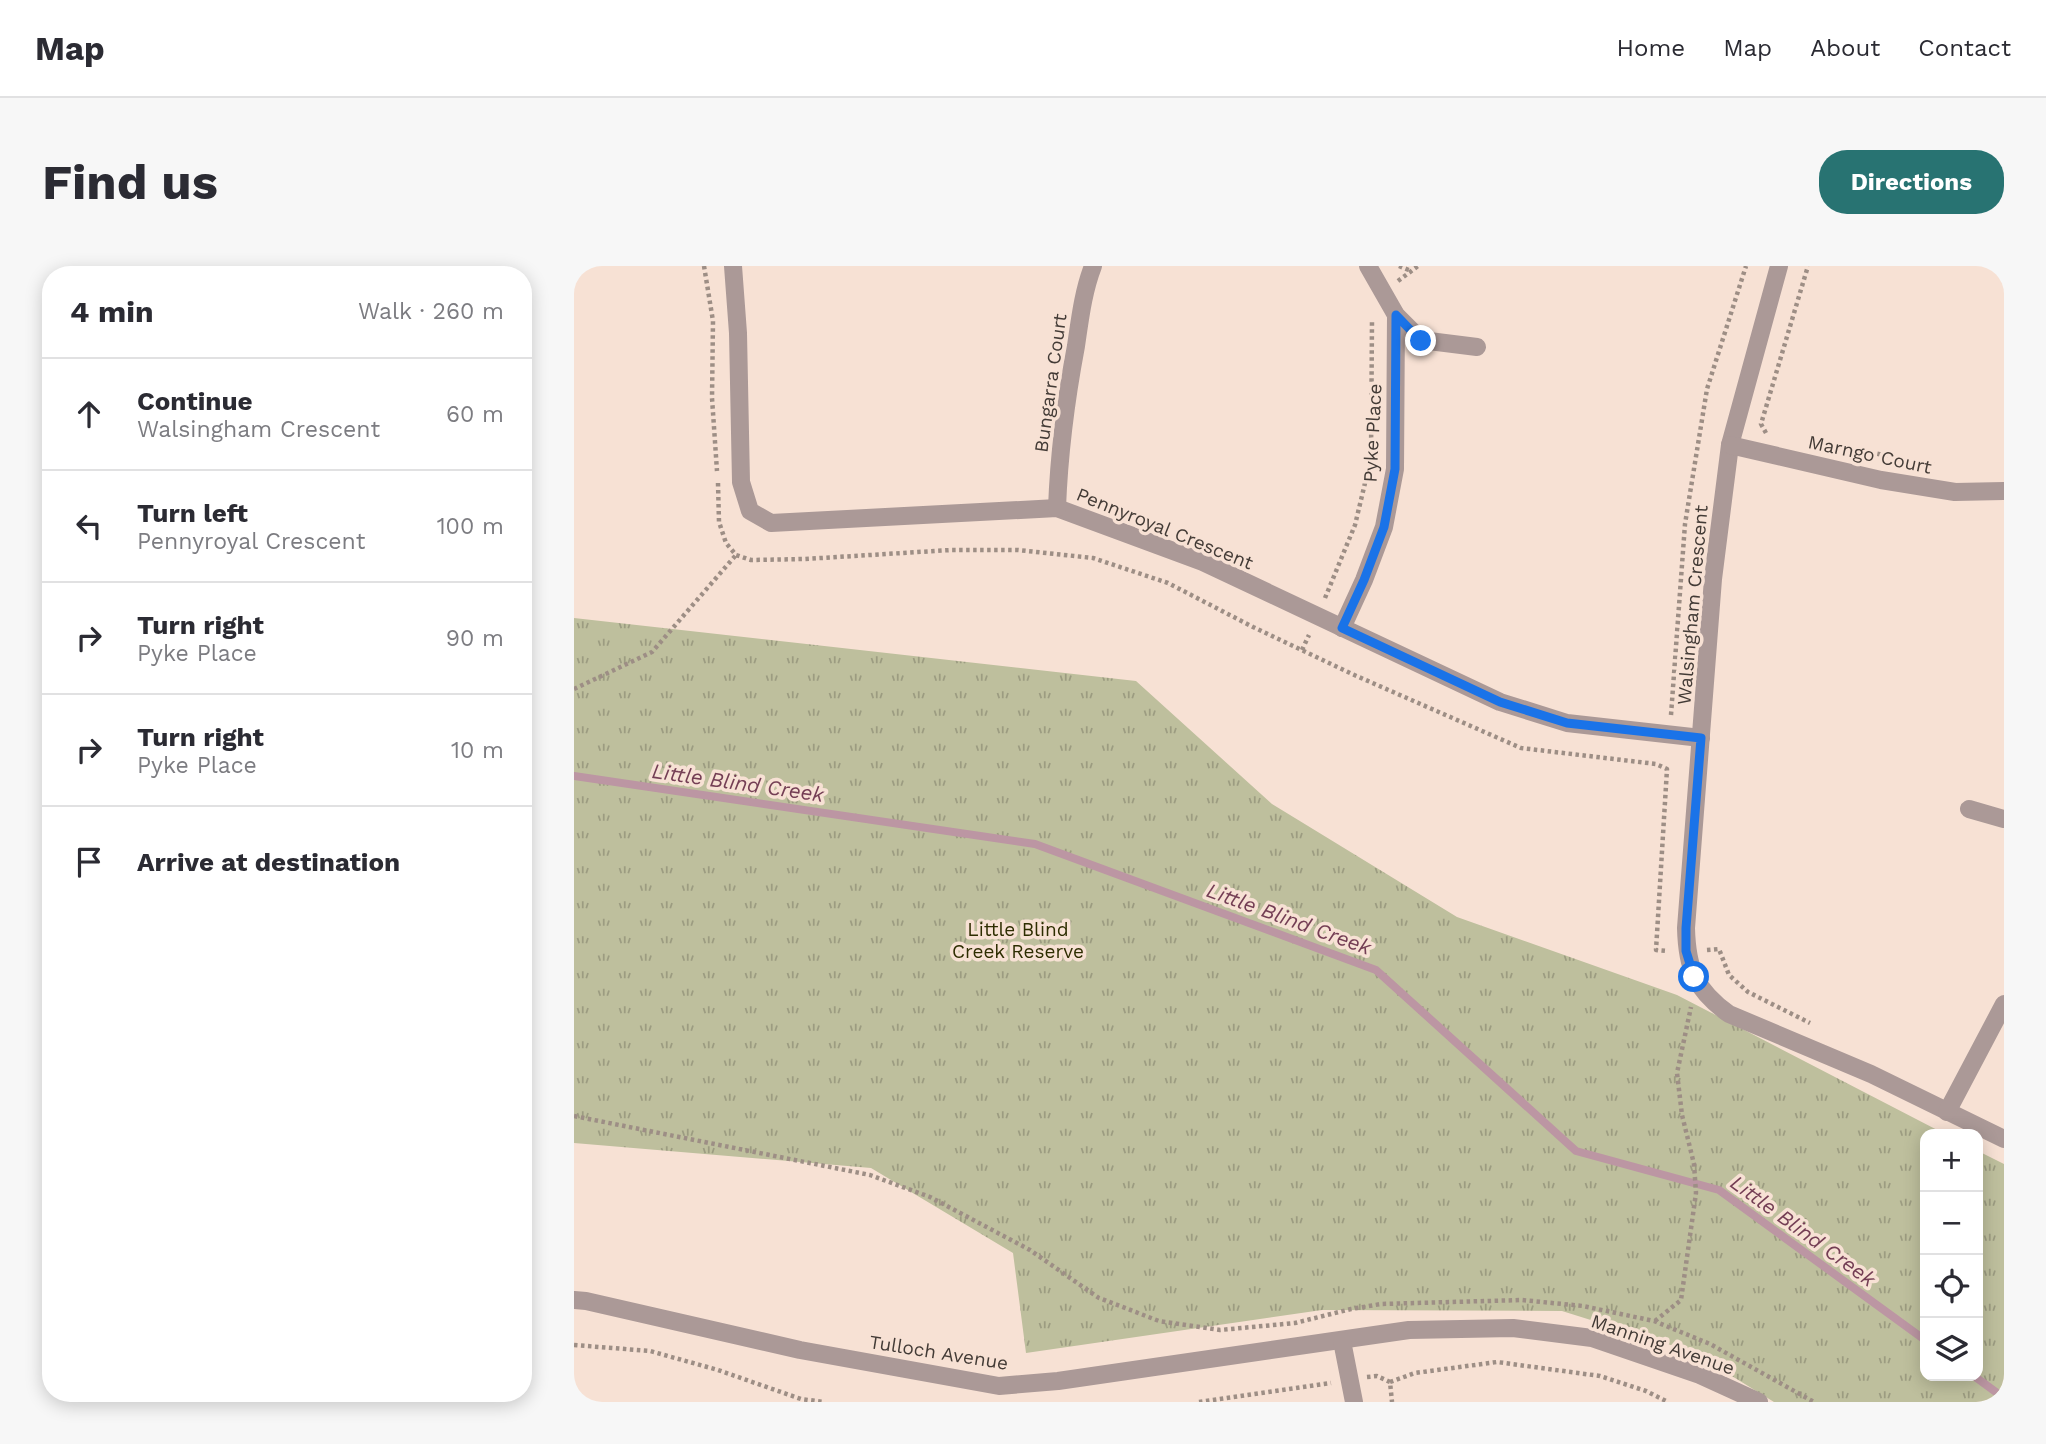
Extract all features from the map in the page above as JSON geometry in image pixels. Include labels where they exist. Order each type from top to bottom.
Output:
[{"type":"street","name":"Pennyroyal Crescent","points":[[733,266],[738,333],[741,482],[750,511],[771,523],[1057,508],[1203,562],[1500,702],[1567,723],[1701,738]]},
{"type":"street","name":"Bungarra Court","points":[[1057,508],[1058,471],[1072,364],[1086,285],[1093,266]]},
{"type":"street","name":"Pyke Place","points":[[1368,266],[1396,315],[1421,341],[1477,346]]},
{"type":"street","name":"Walsingham Crescent","points":[[1779,266],[1730,445],[1713,579],[1686,951],[1694,977],[1703,991],[1714,1004],[1728,1014],[1871,1074],[2004,1139]]},
{"type":"street","name":"Pyke Place","points":[[1342,628],[1384,527],[1395,469],[1396,315]]},
{"type":"street","name":"Marngo Court","points":[[1730,445],[1881,480],[1955,492],[2004,491]]},
{"type":"street","points":[[1969,809],[2004,819]]},
{"type":"street","points":[[1947,1112],[2004,1004]]},
{"type":"street","name":"Tulloch Avenue","points":[[574,1300],[1000,1394],[1058,1381],[1342,1340]]},
{"type":"street","name":"Manning Avenue","points":[[1342,1340],[1409,1331],[1513,1328],[1592,1338],[1700,1375],[1759,1402]]},
{"type":"street","points":[[1342,1340],[1354,1402]]},
{"type":"path","points":[[704,266],[713,321],[712,398],[719,522],[726,543],[736,555],[751,560],[951,550],[1018,550],[1093,558],[1168,583],[1302,650],[1521,748],[1656,764],[1667,769]]},
{"type":"path","points":[[1399,266],[1412,271]]},
{"type":"path","points":[[1302,650],[1355,525],[1371,458],[1373,318],[1399,280],[1418,266]]},
{"type":"path","points":[[1746,266],[1707,389],[1685,524],[1656,950],[1720,949],[1730,975],[1748,992],[1821,1028]]},
{"type":"path","points":[[1768,435],[1761,424],[1808,266]]},
{"type":"path","points":[[1831,445],[1934,465]]},
{"type":"path","points":[[574,689],[652,652],[736,555]]},
{"type":"path","points":[[1654,1321],[1681,1300],[1696,1193],[1695,1164],[1682,1115],[1677,1073],[1692,1003]]},
{"type":"path","points":[[574,1116],[857,1172],[883,1180],[930,1197],[1030,1250],[1099,1298],[1159,1321],[1220,1329],[1295,1323],[1381,1304],[1522,1300],[1584,1306],[1654,1321],[1710,1344],[1814,1402]]},
{"type":"path","points":[[574,1345],[650,1350],[801,1399],[824,1402]]},
{"type":"path","points":[[1199,1402],[1377,1376],[1390,1382],[1415,1373],[1497,1362],[1600,1376],[1646,1391],[1668,1402]]},
{"type":"path","points":[[1390,1382],[1392,1402]]},
{"type":"green space","name":"Little Blind Creek Reserve","points":[[574,618],[1136,681],[1272,804],[1457,917],[1677,995],[1935,1129],[1920,1129],[1920,1381],[1983,1381],[1983,1154],[2004,1164],[2004,1402],[1774,1402],[1693,1352],[1562,1311],[1322,1310],[1026,1353],[1013,1253],[871,1168],[574,1143]]},
{"type":"waterway","name":"Little Blind Creek","points":[[574,776],[1035,844],[1376,970],[1576,1151],[1719,1190],[1920,1336]]},
{"type":"waterway","name":"Little Blind Creek","points":[[1981,1381],[2004,1398]]},
{"type":"route","points":[[1421,341],[1396,315],[1395,469],[1384,527],[1342,628],[1500,702],[1567,723],[1701,738],[1686,928],[1686,951],[1694,977]]}]
